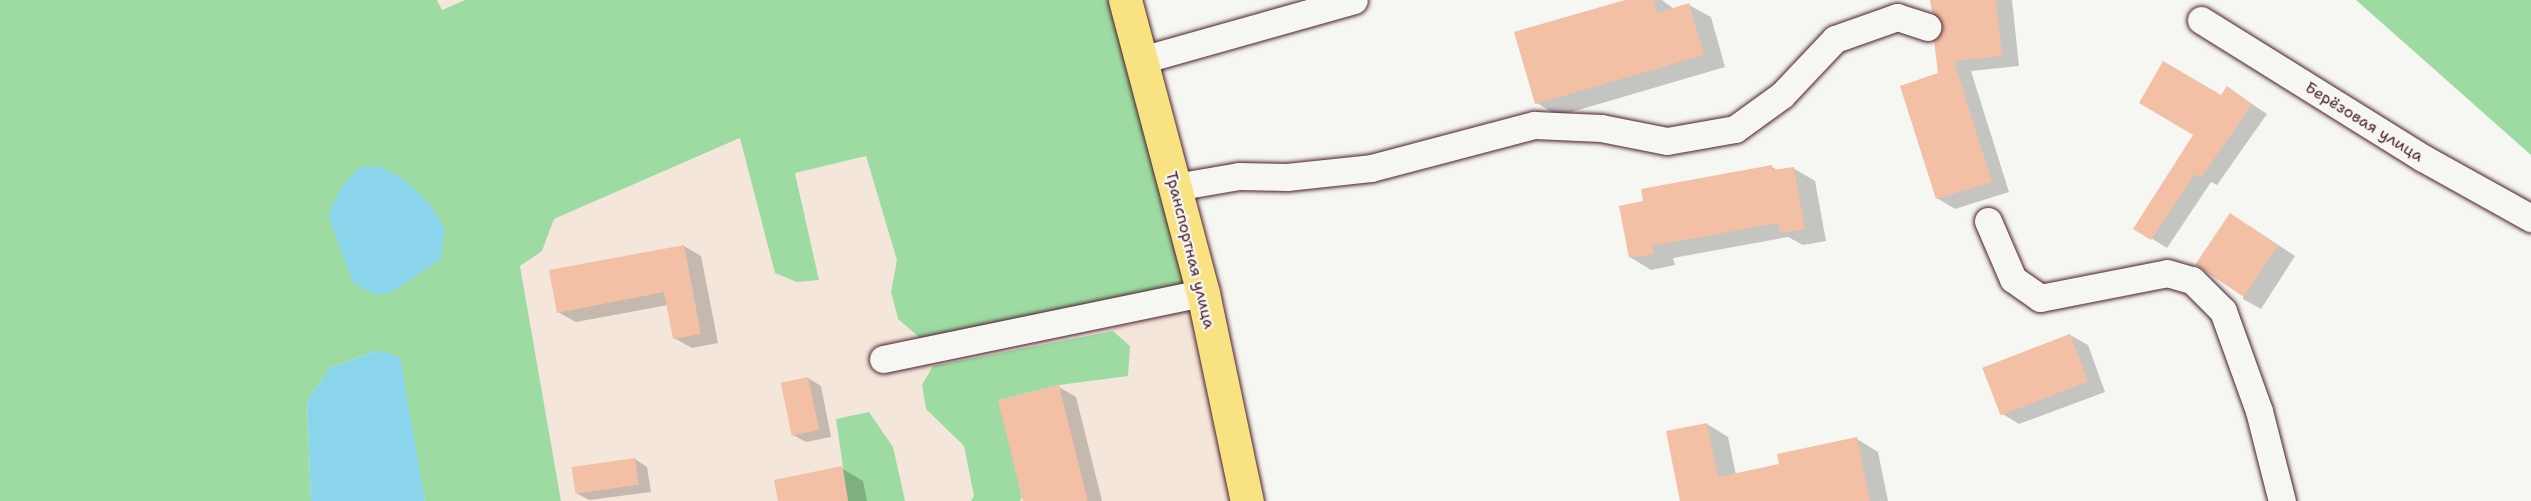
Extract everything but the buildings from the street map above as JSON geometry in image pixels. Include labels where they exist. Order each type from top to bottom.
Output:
[{"type":"main road","name":"Транспортная улица","points":[[1125,0],[1203,293],[1247,501]]},
{"type":"street","points":[[1141,60],[1354,0]]},
{"type":"street","points":[[1174,187],[1239,176],[1287,177],[1371,168],[1534,125],[1601,128],[1667,141],[1735,129],[1782,95],[1835,39],[1897,17],[1927,27]]},
{"type":"street","name":"Берёзовая улица","points":[[2201,20],[2422,158],[2531,218]]},
{"type":"street","points":[[1988,221],[2013,279],[2040,298],[2167,273],[2192,280],[2223,311],[2259,411],[2283,501]]},
{"type":"street","points":[[883,359],[1203,293]]},
{"type":"shaded area","points":[[437,0],[465,0],[441,10]]},
{"type":"shaded area","points":[[741,138],[751,170],[819,280],[795,173],[866,155],[898,260],[891,292],[898,319],[920,337],[926,350],[1203,293],[1247,501],[1020,501],[998,400],[1130,346],[926,409],[964,446],[974,496],[971,501],[561,501],[520,266],[542,250],[554,219]]},
{"type":"green space","points":[[0,0],[437,0],[442,10],[465,0],[1125,0],[1203,293],[926,350],[919,337],[898,319],[891,292],[897,260],[866,156],[795,173],[819,280],[797,282],[775,273],[740,138],[554,219],[542,251],[520,266],[561,501],[425,501],[411,432],[378,350],[330,368],[307,401],[311,501],[0,501]]},
{"type":"green space","points":[[2356,0],[2531,0],[2531,155]]},
{"type":"green space","points":[[1113,331],[1130,346],[1128,376],[1059,385],[999,400],[1022,497],[1020,501],[971,501],[974,496],[964,446],[926,409],[922,385],[933,366]]},
{"type":"green space","points":[[869,412],[893,447],[905,501],[848,501],[836,419]]},
{"type":"water","points":[[379,166],[405,180],[430,204],[445,230],[441,259],[392,292],[376,295],[353,283],[328,215],[342,186],[360,167]]},
{"type":"water","points":[[378,350],[400,357],[425,501],[311,501],[307,401],[330,368]]}]
